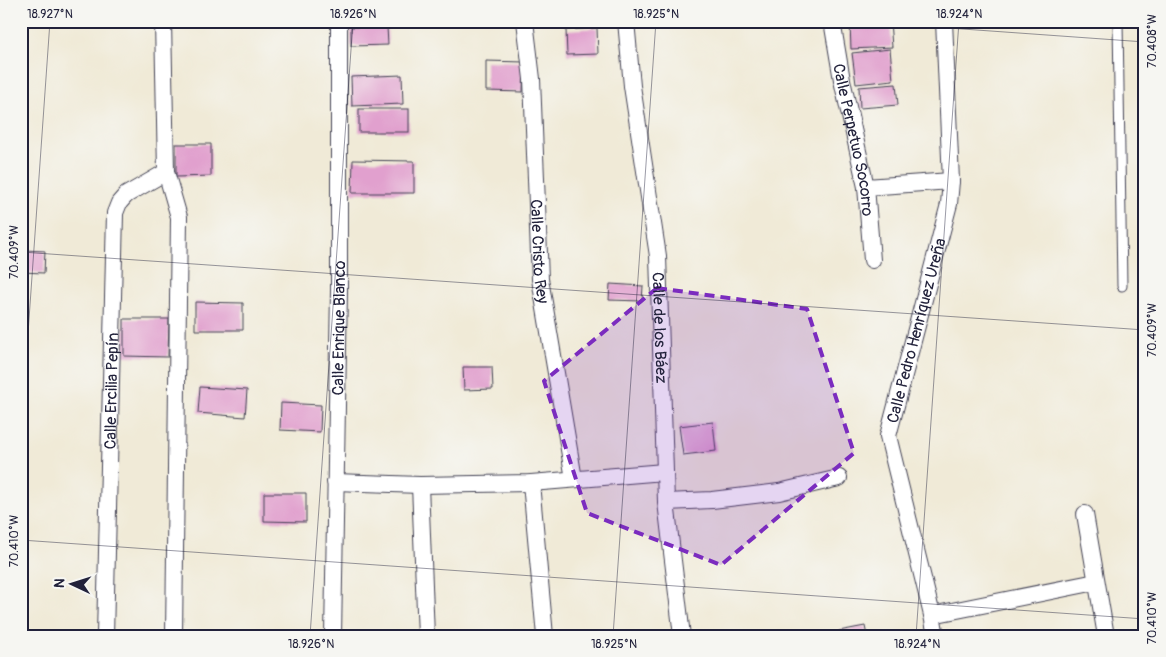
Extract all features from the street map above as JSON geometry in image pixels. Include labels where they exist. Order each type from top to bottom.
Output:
[{"type":"street","points":[[163,21],[166,172],[179,217],[174,636]]},
{"type":"street","name":"Calle Enrique Blanco","points":[[333,636],[339,290],[339,21]]},
{"type":"street","name":"Calle Cristo Rey","points":[[525,21],[532,80],[540,279],[574,479]]},
{"type":"street","name":"Calle de los Báez","points":[[626,21],[632,86],[658,256],[664,472],[682,636]]},
{"type":"street","name":"Calle Perpetuo Socorro","points":[[832,21],[842,80],[866,187],[872,260]]},
{"type":"street","name":"Calle Pedro Henríquez Ureña","points":[[936,636],[888,436],[949,204],[952,181],[944,21]]},
{"type":"street","name":"Calle Ercilia Pepín","points":[[105,636],[115,213],[118,203],[126,195],[166,172]]},
{"type":"street","points":[[866,187],[952,181]]},
{"type":"street","points":[[335,482],[420,485],[531,483],[664,472]]},
{"type":"street","points":[[666,502],[712,500],[779,492],[839,478]]},
{"type":"street","points":[[531,483],[545,636]]},
{"type":"street","points":[[420,485],[426,636]]},
{"type":"street","points":[[1085,514],[1106,636]]},
{"type":"street","points":[[932,615],[1096,582]]},
{"type":"lane","points":[[1118,21],[1122,286]]},
{"type":"highlighted area","points":[[657,288],[807,309],[854,453],[721,565],[587,513],[544,381]]},
{"type":"building","points":[[890,21],[892,47],[851,49],[850,23]]},
{"type":"building","points":[[351,27],[387,27],[388,45],[351,46]]},
{"type":"building","points":[[597,28],[598,54],[567,55],[566,30]]},
{"type":"building","points":[[890,49],[893,80],[856,84],[852,53]]},
{"type":"building","points":[[486,61],[524,62],[523,92],[486,91]]},
{"type":"building","points":[[402,75],[403,104],[352,106],[351,77]]},
{"type":"building","points":[[896,84],[898,105],[860,108],[859,87]]},
{"type":"building","points":[[359,109],[409,109],[409,132],[359,132]]},
{"type":"building","points":[[176,144],[211,144],[211,176],[176,177]]},
{"type":"building","points":[[353,160],[414,161],[414,193],[352,193]]},
{"type":"building","points":[[21,250],[45,251],[44,273],[21,272]]},
{"type":"building","points":[[610,284],[643,286],[642,301],[609,300]]},
{"type":"building","points":[[195,302],[243,303],[243,330],[195,330]]},
{"type":"building","points":[[124,319],[169,319],[168,357],[124,356]]},
{"type":"building","points":[[463,367],[492,367],[493,389],[464,390]]},
{"type":"building","points":[[200,387],[247,390],[245,417],[198,413]]},
{"type":"building","points":[[281,403],[321,405],[320,432],[280,430]]},
{"type":"building","points":[[713,422],[716,451],[683,455],[679,426]]},
{"type":"building","points":[[264,493],[306,493],[306,522],[264,521]]},
{"type":"building","points":[[865,626],[867,636],[840,636],[839,631]]}]
